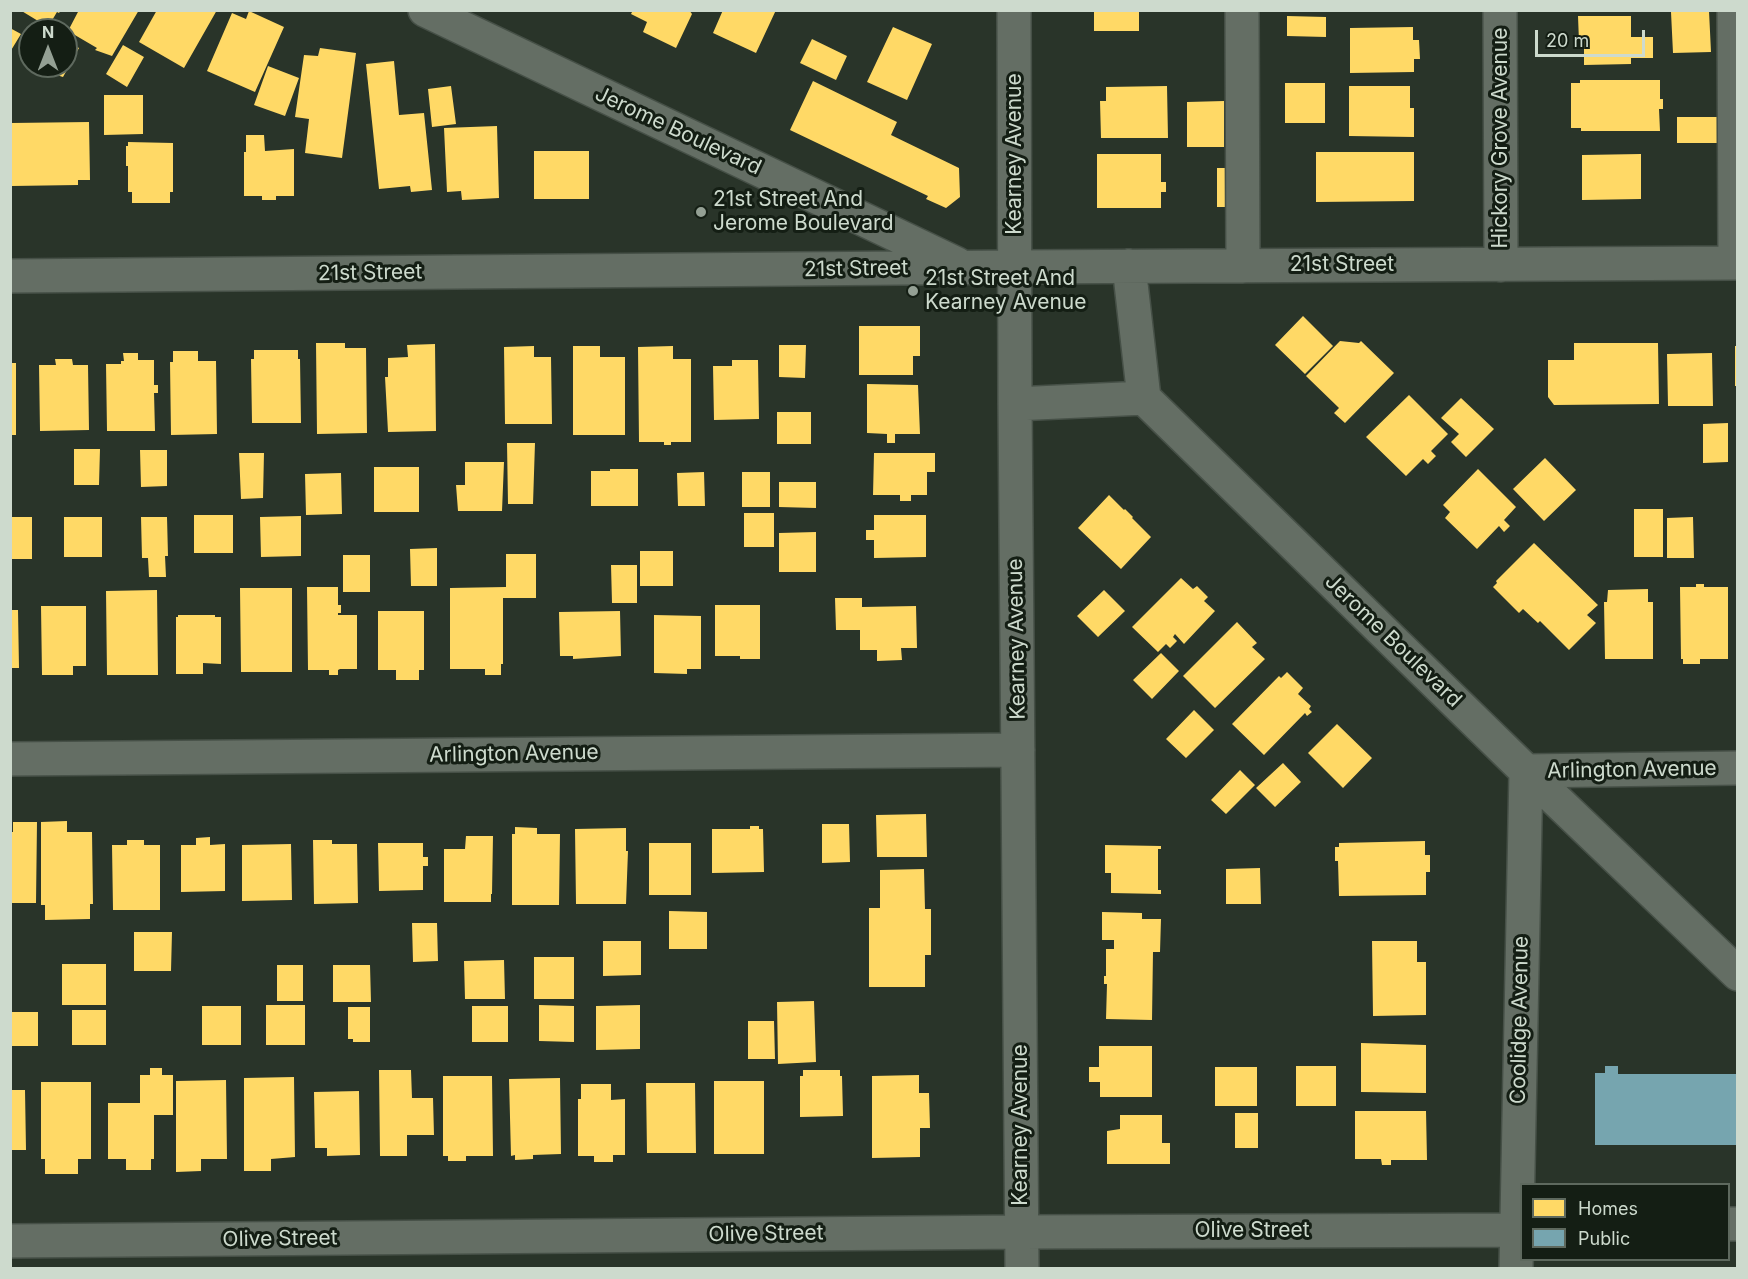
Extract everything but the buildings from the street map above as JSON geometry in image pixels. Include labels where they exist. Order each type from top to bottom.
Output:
[{"type":"street","name":"Jerome Boulevard","points":[[425,10],[964,268]]},
{"type":"street","name":"Kearney Avenue","points":[[1014,10],[1022,1269]]},
{"type":"street","points":[[1242,10],[1243,266]]},
{"type":"street","name":"Hickory Grove Avenue","points":[[1500,10],[1501,265]]},
{"type":"street","points":[[1734,10],[1736,263]]},
{"type":"street","name":"21st Street","points":[[10,276],[1736,263]]},
{"type":"street","points":[[1015,404],[1144,398],[1130,266]]},
{"type":"street","name":"Jerome Boulevard","points":[[1144,398],[1737,974]]},
{"type":"street","name":"Arlington Avenue","points":[[10,759],[1018,750]]},
{"type":"street","name":"Arlington Avenue","points":[[1526,771],[1737,768]]},
{"type":"street","name":"Coolidge Avenue","points":[[1515,1269],[1518,1230],[1526,771]]},
{"type":"street","name":"Olive Street","points":[[10,1241],[1518,1230]]},
{"type":"place","name":"21st Street And Jerome Boulevard","points":[[701,212]]},
{"type":"place","name":"21st Street And Kearney Avenue","points":[[913,291]]}]
